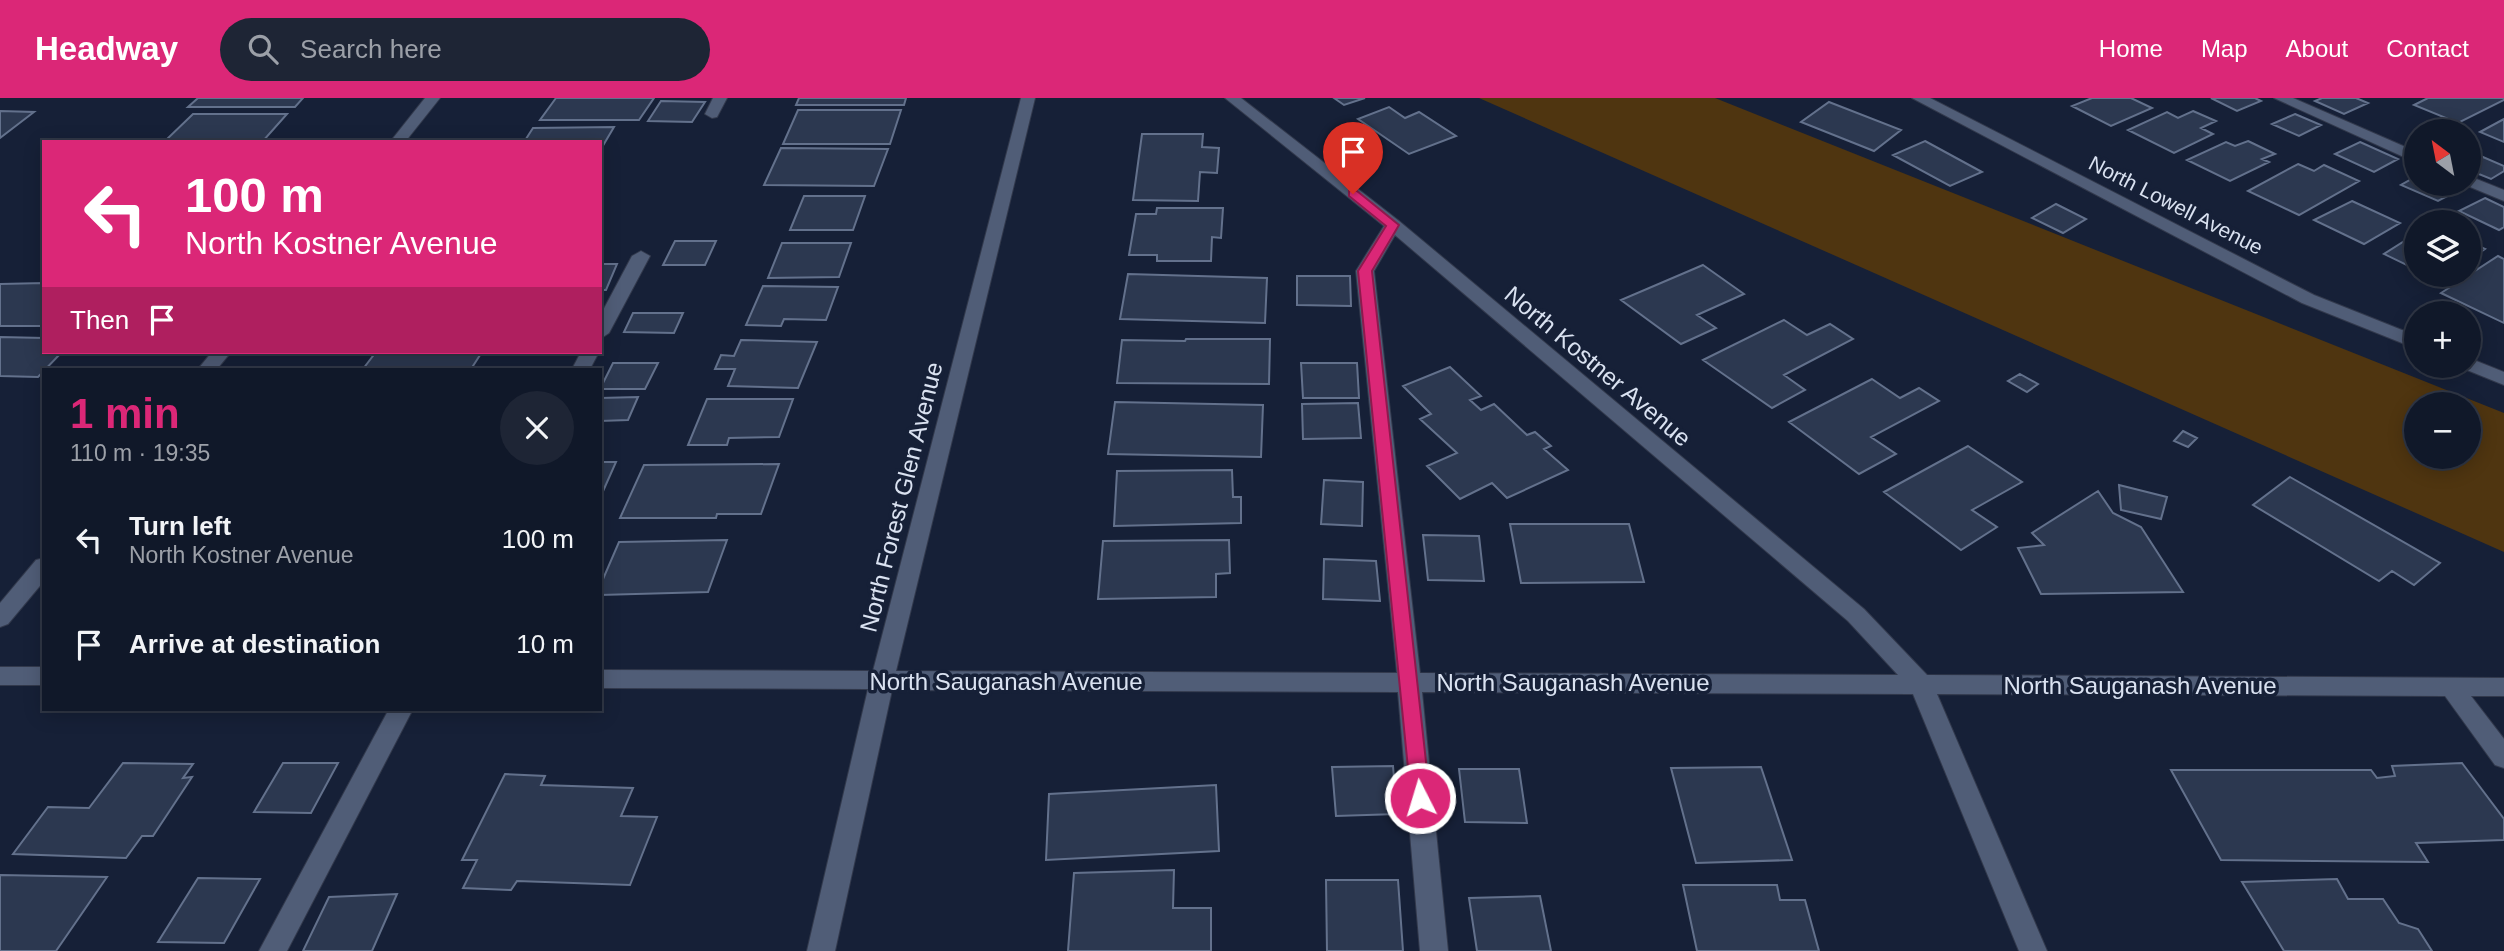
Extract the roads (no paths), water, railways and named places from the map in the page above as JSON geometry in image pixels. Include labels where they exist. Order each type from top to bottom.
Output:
[{"type":"street","points":[[399,140],[433,98]]},
{"type":"street","points":[[712,114],[720,98]]},
{"type":"street","name":"North Forest Glen Avenue","points":[[821,951],[882,680],[1028,98]]},
{"type":"street","name":"North Kostner Avenue","points":[[1232,98],[1393,225],[1856,615],[1921,684]]},
{"type":"street","name":"North Lowell Avenue","points":[[1919,98],[2308,299],[2404,338]]},
{"type":"street","points":[[2281,98],[2404,152]]},
{"type":"street","points":[[2482,187],[2504,196]]},
{"type":"street","points":[[1393,225],[1365,271],[1410,682],[1434,951]]},
{"type":"street","points":[[602,329],[641,256]]},
{"type":"street","points":[[208,368],[220,354]]},
{"type":"street","points":[[2481,370],[2504,379]]},
{"type":"street","points":[[0,618],[42,568]]},
{"type":"street","points":[[0,676],[42,676]]},
{"type":"street","name":"North Sauganash Avenue","points":[[602,679],[2504,687]]},
{"type":"street","points":[[1921,684],[2033,951]]},
{"type":"street","points":[[2451,687],[2504,758]]},
{"type":"street","points":[[273,951],[400,711]]}]
